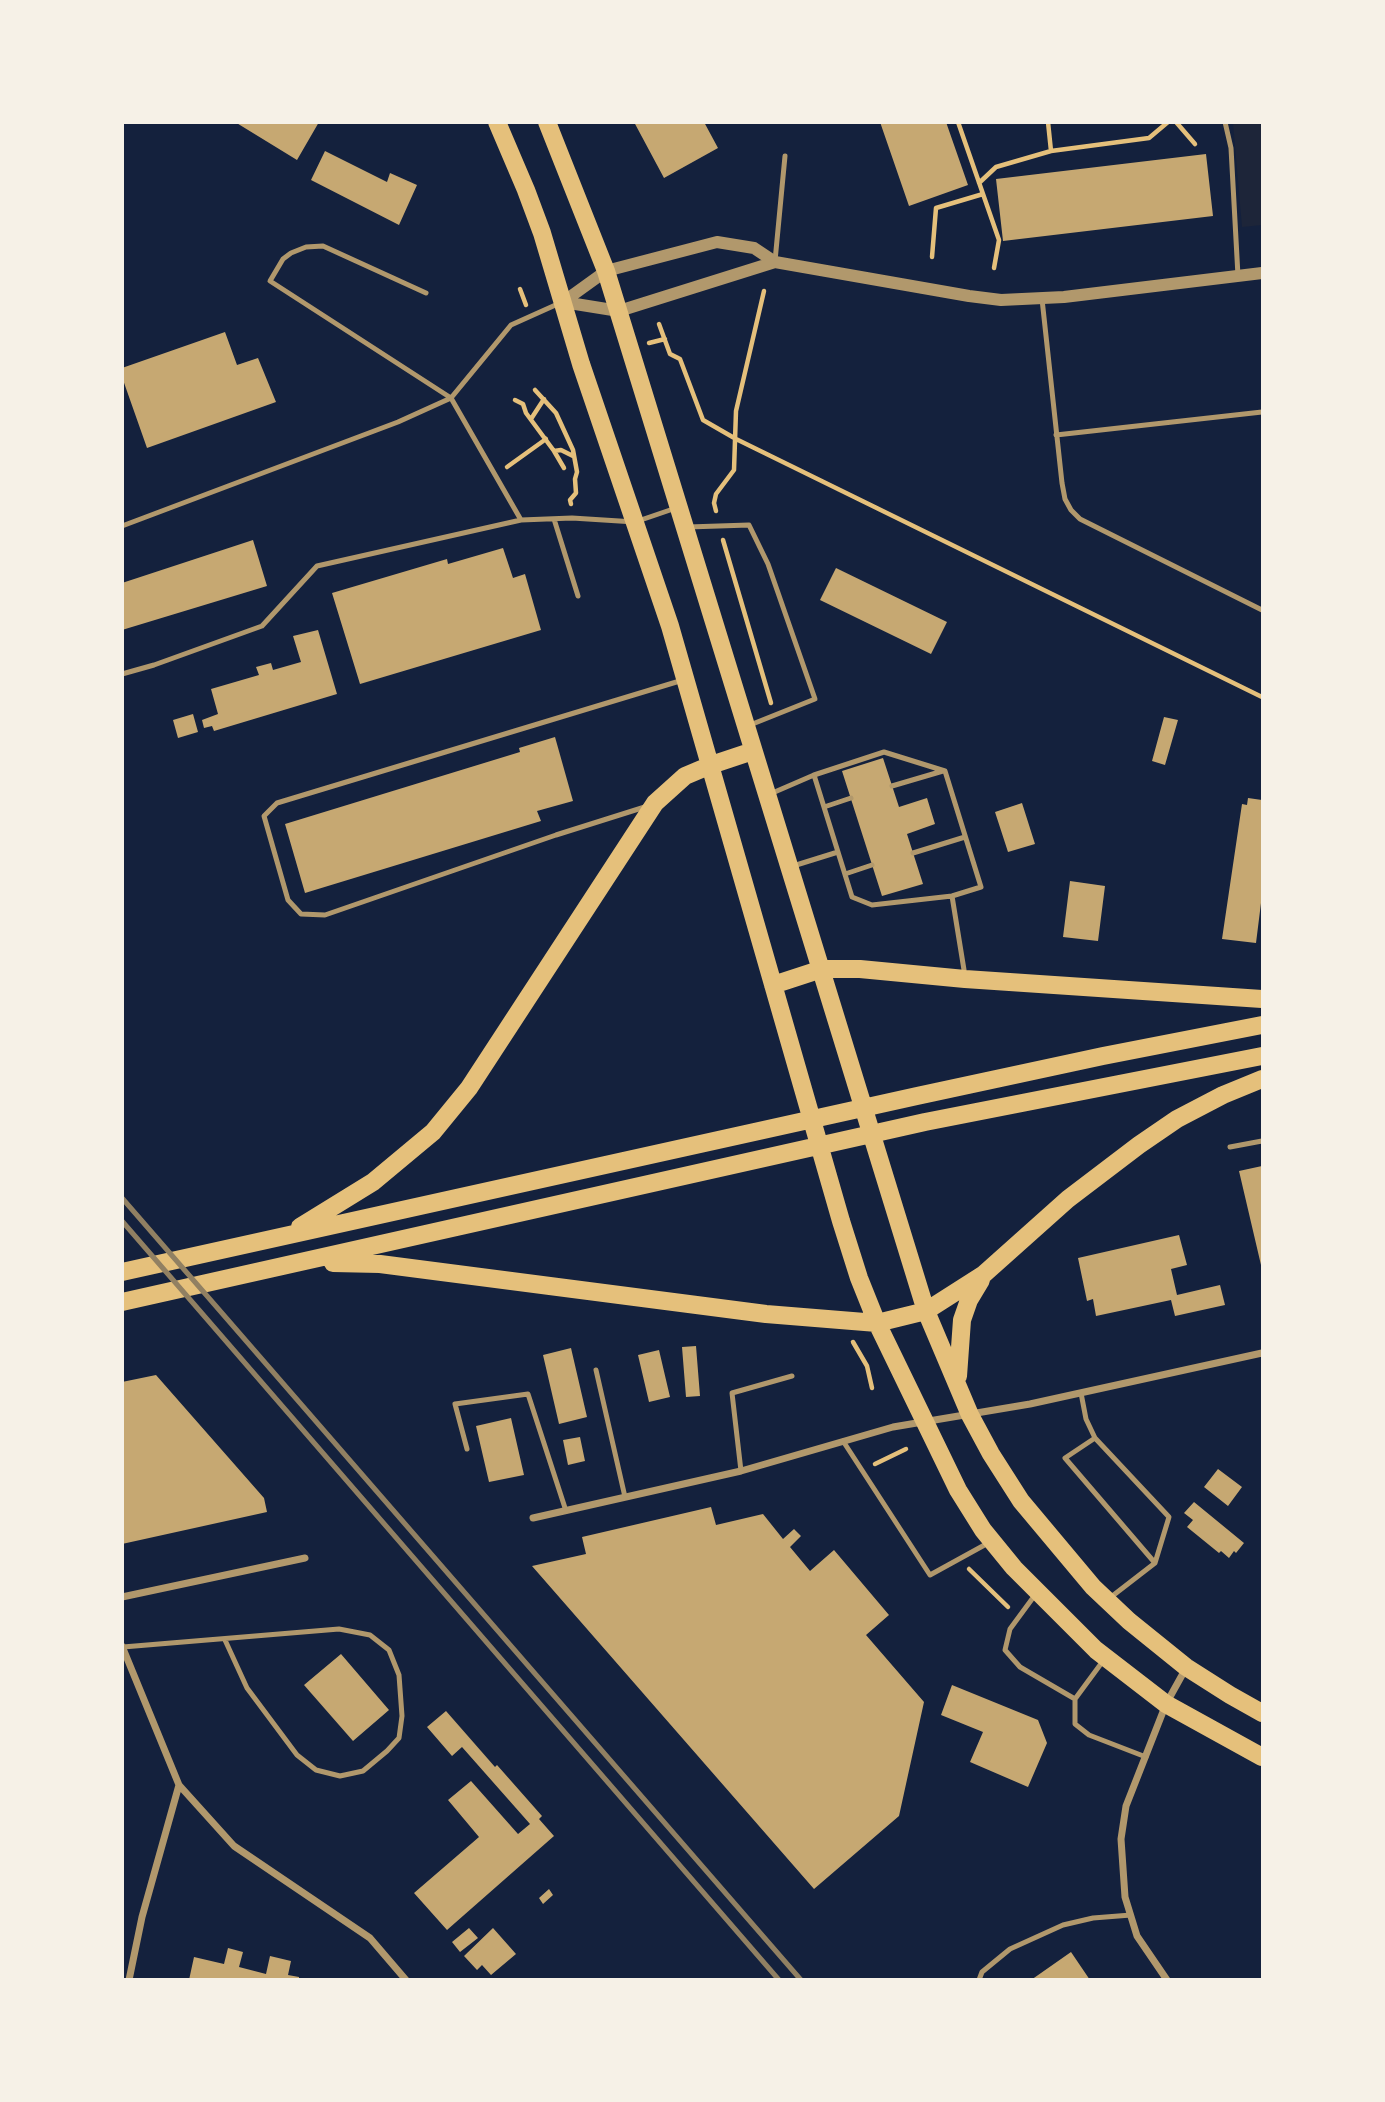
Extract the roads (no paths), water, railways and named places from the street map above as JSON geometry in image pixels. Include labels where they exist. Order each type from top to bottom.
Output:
[{"type":"main road","points":[[497,122],[526,190],[686,680],[848,1244],[877,1323],[958,1490],[992,1541],[1037,1593],[1105,1657],[1166,1704],[1262,1757]]},
{"type":"main road","points":[[547,122],[606,271],[926,1311],[970,1415],[1021,1501],[1056,1545],[1107,1600],[1186,1667],[1262,1713]]},
{"type":"main road","points":[[288,1234],[373,1182],[433,1132],[469,1088],[655,803],[685,776],[753,751]]},
{"type":"main road","points":[[773,985],[822,969],[860,969],[965,979],[1262,999]]},
{"type":"main road","points":[[122,1272],[917,1096],[1262,1025]]},
{"type":"main road","points":[[122,1302],[309,1262],[762,1157],[1262,1056]]},
{"type":"main road","points":[[309,1262],[380,1265],[766,1314],[877,1323],[926,1311],[984,1274],[1068,1199],[1139,1145],[1177,1119],[1223,1095],[1262,1079]]},
{"type":"main road","points":[[958,1387],[962,1320],[969,1300],[984,1274]]},
{"type":"street","points":[[563,302],[606,271],[717,242],[754,248],[775,262],[1001,300],[1042,299],[1262,273]]},
{"type":"street","points":[[563,302],[618,312],[775,262]]},
{"type":"street","points":[[533,1518],[741,1471],[893,1427],[1081,1393],[1262,1353]]},
{"type":"street","points":[[122,1597],[305,1558]]},
{"type":"street","points":[[123,1646],[178,1785],[234,1846],[370,1938],[406,1979]]},
{"type":"street","points":[[1162,1978],[1137,1936],[1125,1897],[1121,1839],[1126,1805],[1166,1704],[1186,1667]]},
{"type":"street","points":[[129,1979],[142,1917],[178,1785]]},
{"type":"lane","points":[[1224,122],[1231,148],[1238,276]]},
{"type":"lane","points":[[775,262],[785,156]]},
{"type":"lane","points":[[426,293],[323,246],[306,247],[291,253],[283,259],[270,281],[451,398],[522,520]]},
{"type":"lane","points":[[1042,299],[1056,435],[1065,499],[1071,510],[1080,519],[1262,610]]},
{"type":"lane","points":[[122,526],[398,422],[451,398],[511,325],[563,302]]},
{"type":"lane","points":[[1056,435],[1262,412]]},
{"type":"lane","points":[[122,674],[262,626],[317,566],[522,520],[635,522],[678,507]]},
{"type":"lane","points":[[554,519],[578,596]]},
{"type":"lane","points":[[685,528],[749,525],[768,564],[815,699],[775,716],[744,719]]},
{"type":"lane","points":[[655,803],[325,915],[301,914],[288,900],[264,816],[277,803],[686,680]]},
{"type":"lane","points":[[767,795],[814,775],[884,752],[945,771]]},
{"type":"lane","points":[[814,775],[852,897],[872,905],[952,897],[981,887],[945,771]]},
{"type":"lane","points":[[892,786],[945,771]]},
{"type":"lane","points":[[824,807],[851,798]]},
{"type":"lane","points":[[913,853],[965,837]]},
{"type":"lane","points":[[790,867],[838,852]]},
{"type":"lane","points":[[845,874],[872,866]]},
{"type":"lane","points":[[952,897],[965,979]]},
{"type":"lane","points":[[1230,1147],[1262,1141]]},
{"type":"lane","points":[[596,1370],[625,1497]]},
{"type":"lane","points":[[741,1471],[732,1393],[792,1376]]},
{"type":"lane","points":[[1081,1393],[1086,1419],[1095,1437],[1168,1517],[1155,1563],[1107,1600]]},
{"type":"lane","points":[[467,1449],[455,1404],[528,1394],[566,1511]]},
{"type":"lane","points":[[1095,1437],[1065,1458],[1155,1563]]},
{"type":"lane","points":[[843,1441],[930,1575],[992,1541]]},
{"type":"lane","points":[[1037,1593],[1010,1629],[1005,1650],[1020,1667],[1075,1699]]},
{"type":"lane","points":[[123,1646],[339,1629],[370,1635],[389,1650],[399,1675],[402,1716],[399,1738],[363,1771],[340,1776],[316,1770],[297,1755],[247,1688],[225,1640]]},
{"type":"lane","points":[[1105,1657],[1075,1699],[1075,1724],[1089,1735],[1146,1757]]},
{"type":"lane","points":[[979,1979],[982,1972],[1010,1949],[1063,1925],[1093,1918],[1131,1915]]},
{"type":"railway","points":[[122,1198],[801,1980]]},
{"type":"railway","points":[[122,1221],[779,1980]]}]
